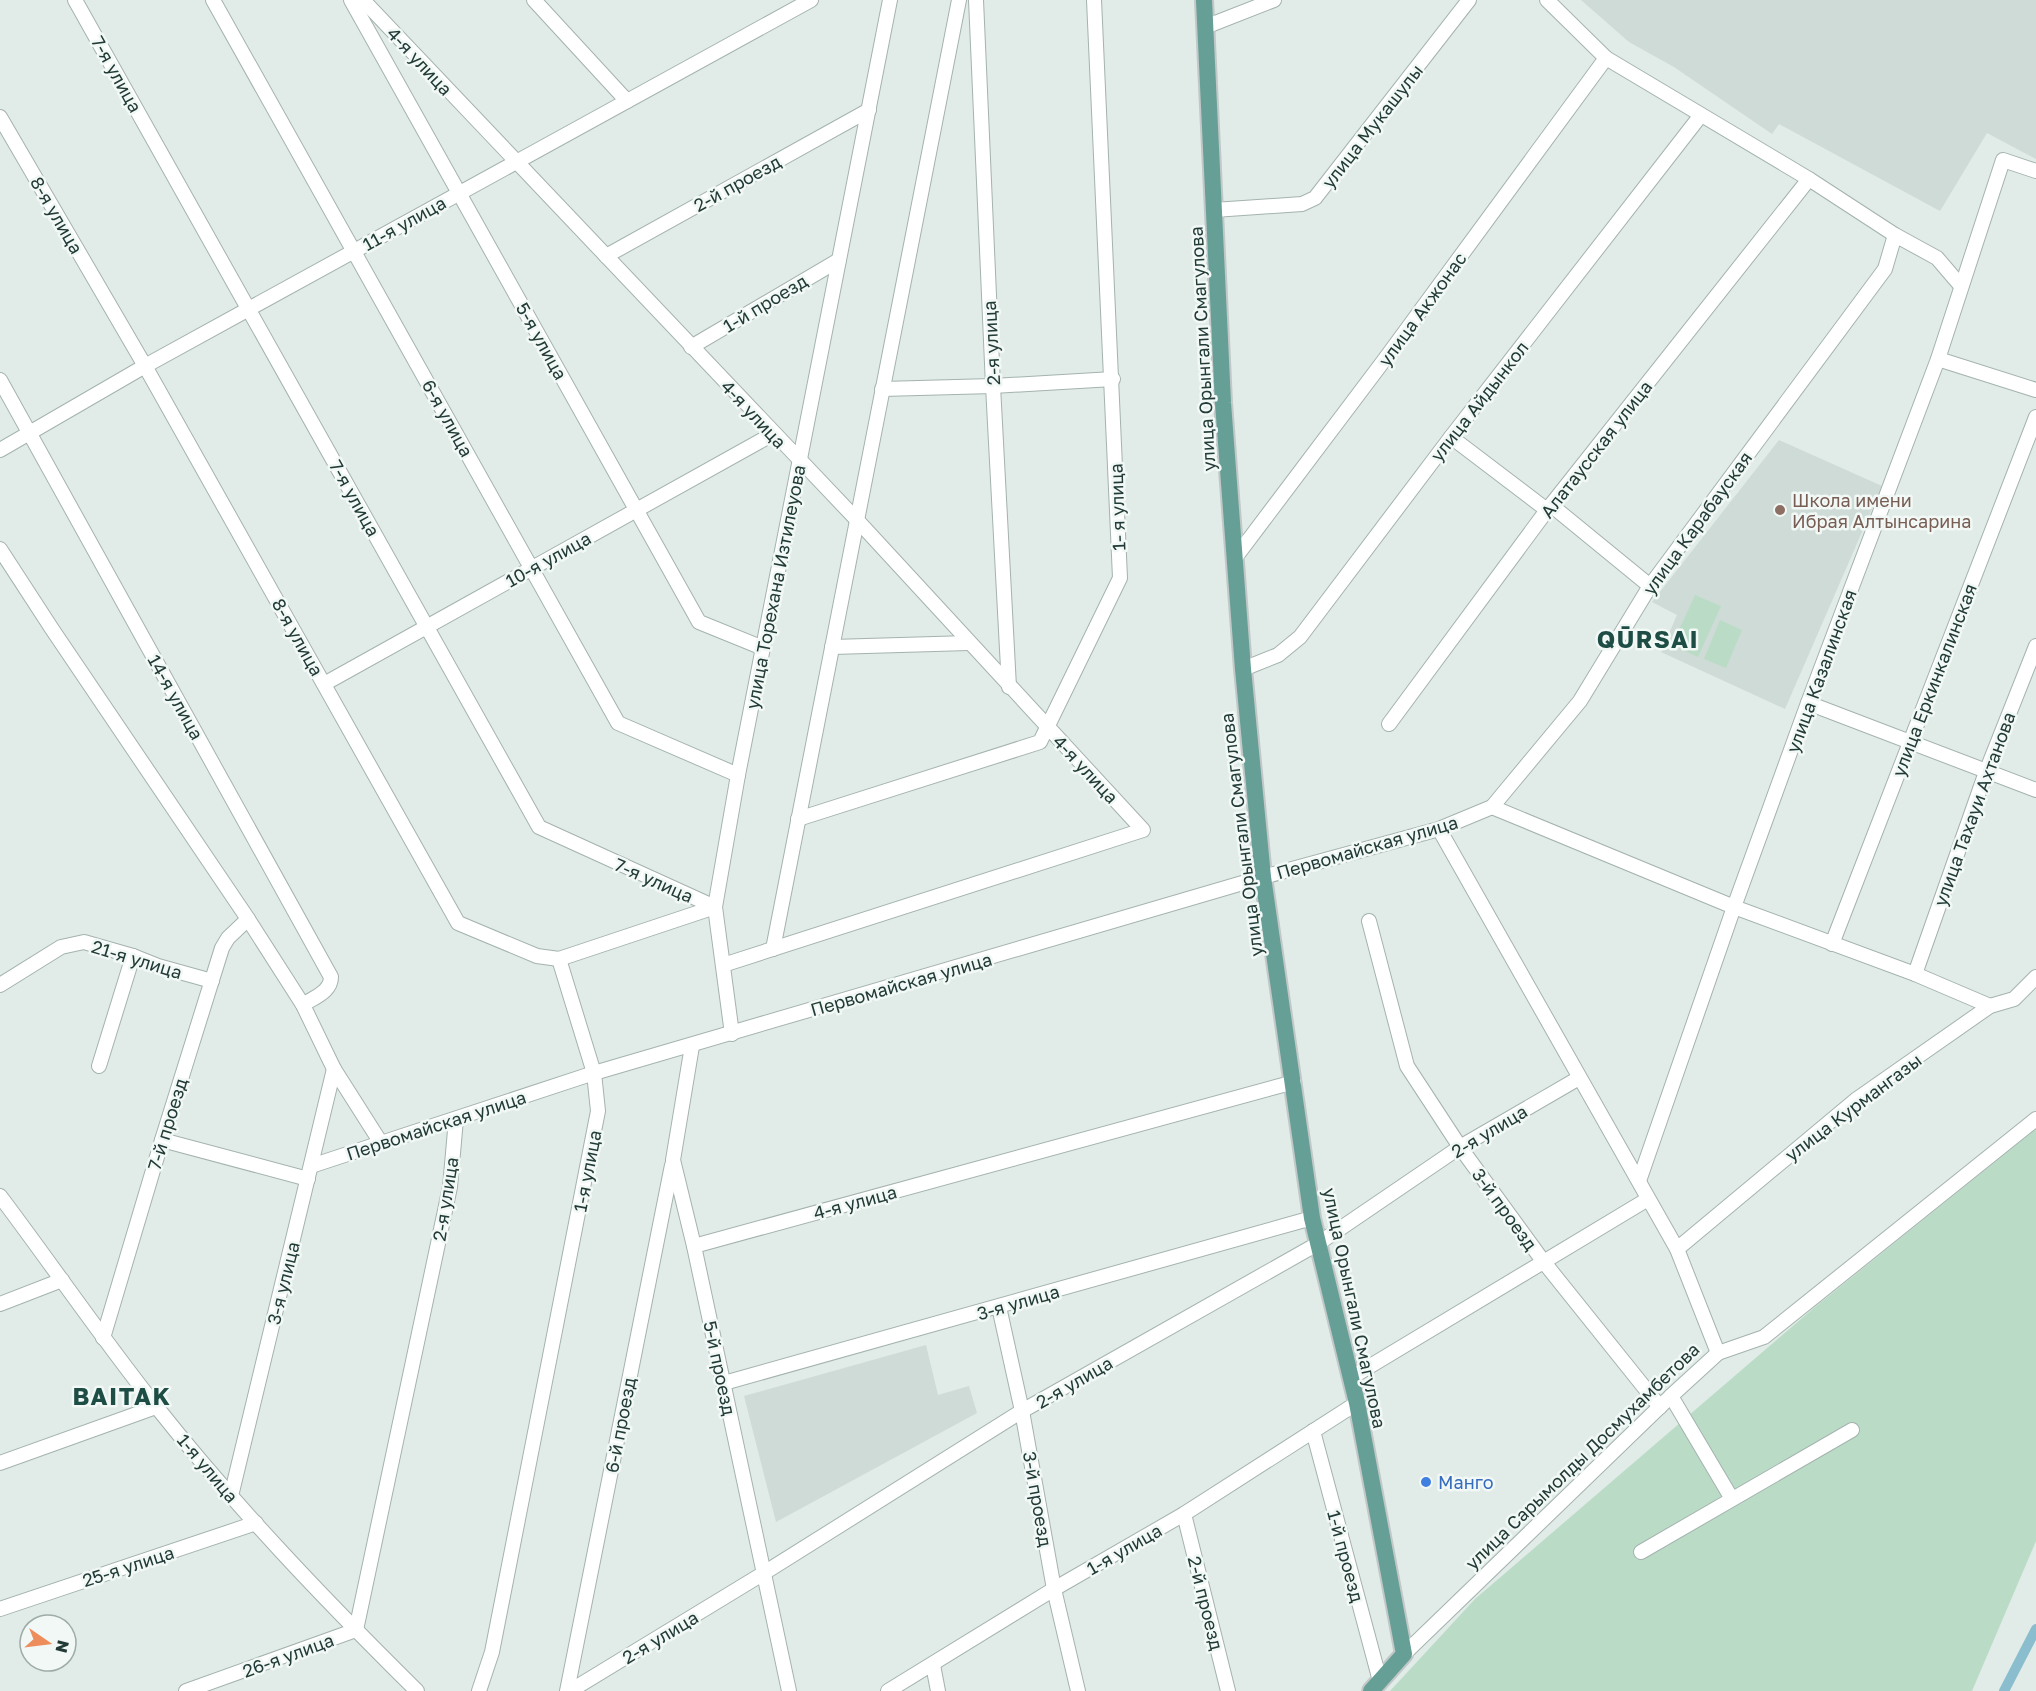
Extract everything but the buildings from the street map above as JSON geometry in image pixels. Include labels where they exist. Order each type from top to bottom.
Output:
[{"type":"main road","name":"улица Орынгали Смагулова","points":[[1204,0],[1223,403],[1242,669],[1263,877],[1312,1218],[1352,1377],[1404,1654]]},
{"type":"main road","name":"улица Сарымолды Досмухамбетова","points":[[1375,1686],[1404,1654]]},
{"type":"street","name":"7-я улица","points":[[75,0],[539,827],[715,907]]},
{"type":"street","name":"6-я улица","points":[[213,0],[618,723],[738,775]]},
{"type":"street","name":"5-я улица","points":[[351,0],[699,622],[763,648]]},
{"type":"street","name":"4-я улица","points":[[363,0],[799,462],[857,520],[1143,830],[772,949]]},
{"type":"street","points":[[534,0],[627,101]]},
{"type":"street","name":"11-я улица","points":[[0,450],[145,366],[811,0]]},
{"type":"street","name":"улица Торехана Изтилеуова","points":[[732,1034],[715,907],[738,775],[890,0]]},
{"type":"street","points":[[723,965],[772,949],[959,0]]},
{"type":"street","name":"2-я улица","points":[[976,0],[1009,687]]},
{"type":"street","name":"1- я улица","points":[[798,819],[1040,742],[1120,578],[1113,379],[1094,0]]},
{"type":"street","points":[[1205,27],[1274,0]]},
{"type":"street","name":"улица Мукашулы","points":[[1214,210],[1302,204],[1315,198],[1469,0]]},
{"type":"street","points":[[1547,0],[1606,58],[1936,258],[1961,286]]},
{"type":"street","name":"улица Акжонас","points":[[1235,558],[1385,359],[1606,58]]},
{"type":"street","name":"2-й проезд","points":[[606,256],[868,110]]},
{"type":"street","name":"улица Айдынкол","points":[[1242,669],[1278,655],[1300,637],[1451,437],[1701,114]]},
{"type":"street","name":"8-я улица","points":[[0,117],[145,366],[458,922],[537,956],[559,959]]},
{"type":"street","name":"улица Казалинская","points":[[1638,1181],[1808,703],[1938,359],[2002,160],[2036,171]]},
{"type":"street","name":"Алатаусская улица","points":[[1389,724],[1549,508],[1809,179]]},
{"type":"street","name":"улица Карабауская","points":[[1492,807],[1580,701],[1650,586],[1885,268],[1895,235]]},
{"type":"street","name":"1-й проезд","points":[[691,347],[839,260]]},
{"type":"street","points":[[1938,359],[2036,390]]},
{"type":"street","points":[[882,389],[993,386],[1113,379]]},
{"type":"street","name":"14-я улица","points":[[0,380],[331,977],[331,983],[327,989],[303,1005]]},
{"type":"street","name":"улица Еркинкалинская","points":[[1832,944],[2036,417]]},
{"type":"street","name":"10-я улица","points":[[324,684],[773,434]]},
{"type":"street","points":[[1451,437],[1549,508],[1650,586]]},
{"type":"street","points":[[0,549],[248,919],[303,1005],[334,1069],[381,1143]]},
{"type":"street","points":[[832,647],[969,643]]},
{"type":"street","name":"улица Тахауи Ахтанова","points":[[1916,974],[1986,772],[2036,646]]},
{"type":"street","points":[[1808,703],[2036,790]]},
{"type":"street","points":[[1492,807],[1734,907],[1916,974],[1990,1006]]},
{"type":"street","name":"Первомайская улица","points":[[309,1173],[381,1143],[594,1073],[1263,877],[1439,829],[1492,807]]},
{"type":"street","points":[[1439,829],[1677,1249],[1718,1353]]},
{"type":"street","points":[[559,959],[715,907]]},
{"type":"street","name":"7-й проезд","points":[[103,1338],[222,948],[228,938],[248,919]]},
{"type":"street","name":"3-й проезд","points":[[1369,921],[1407,1066],[1460,1147],[1543,1261],[1660,1407]]},
{"type":"street","name":"21-я улица","points":[[0,985],[61,947],[84,942],[212,981]]},
{"type":"street","points":[[99,1066],[134,956]]},
{"type":"street","name":"1-я улица","points":[[479,1691],[492,1652],[598,1111],[594,1073],[559,959]]},
{"type":"street","name":"улица Курмангазы","points":[[1677,1249],[1857,1099],[1990,1006],[2014,999],[2036,977]]},
{"type":"street","name":"5-й проезд","points":[[692,1046],[673,1160],[694,1245],[789,1691]]},
{"type":"street","name":"3-я улица","points":[[231,1496],[334,1069]]},
{"type":"street","name":"2-я улица","points":[[569,1691],[764,1573],[1022,1411],[1319,1243],[1460,1147],[1580,1078]]},
{"type":"street","name":"4-я улица","points":[[694,1245],[1294,1082]]},
{"type":"street","name":"2-я улица","points":[[356,1630],[450,1187],[456,1119]]},
{"type":"street","name":"улица Сарымолды Досмухамбетова","points":[[1404,1654],[1718,1353],[1764,1337],[2036,1119]]},
{"type":"street","points":[[162,1140],[309,1173]]},
{"type":"street","name":"6-й проезд","points":[[569,1691],[673,1160]]},
{"type":"street","name":"1-я улица","points":[[0,1196],[156,1407],[231,1496],[356,1630],[417,1691]]},
{"type":"street","points":[[1352,1377],[1648,1199]]},
{"type":"street","name":"3-я улица","points":[[724,1383],[1312,1218]]},
{"type":"street","points":[[0,1304],[62,1280]]},
{"type":"street","name":"3-й проезд","points":[[999,1307],[1022,1411],[1054,1589],[1078,1691]]},
{"type":"street","points":[[1671,1396],[1732,1499]]},
{"type":"street","name":"1-я улица","points":[[888,1691],[1054,1589],[1184,1514],[1357,1403]]},
{"type":"street","points":[[0,1463],[156,1407]]},
{"type":"street","points":[[1641,1552],[1852,1430]]},
{"type":"street","name":"1-й проезд","points":[[1312,1431],[1375,1686]]},
{"type":"street","name":"2-й проезд","points":[[1184,1514],[1228,1691]]},
{"type":"street","name":"25-я улица","points":[[0,1609],[256,1523]]},
{"type":"street","name":"26-я улица","points":[[186,1691],[356,1630]]},
{"type":"street","points":[[933,1665],[938,1691]]},
{"type":"shaded area","points":[[1581,0],[2036,0],[2036,159],[1987,133],[1940,211],[1779,124],[1772,134],[1674,67],[1629,42]]},
{"type":"shaded area","points":[[1779,440],[1882,486],[1785,709],[1661,652],[1677,615],[1652,602]]},
{"type":"shaded area","points":[[926,1345],[938,1395],[969,1386],[977,1413],[776,1522],[744,1396]]},
{"type":"green space","points":[[1695,595],[1721,606],[1698,657],[1672,645]]},
{"type":"green space","points":[[1720,620],[1742,630],[1726,668],[1704,659]]},
{"type":"green space","points":[[2036,1129],[2036,1541],[1972,1691],[1390,1691],[1475,1599],[1815,1307]]},
{"type":"waterway","points":[[2004,1691],[2036,1629]]},
{"type":"place","name":"Школа имени Ибрая Алтынсарина","points":[[1780,510]]},
{"type":"place","name":"Манго","points":[[1426,1482]]},
{"type":"district","name":"QŪRSAI","points":[[1648,638]]},
{"type":"district","name":"BAITAK","points":[[122,1395]]}]
